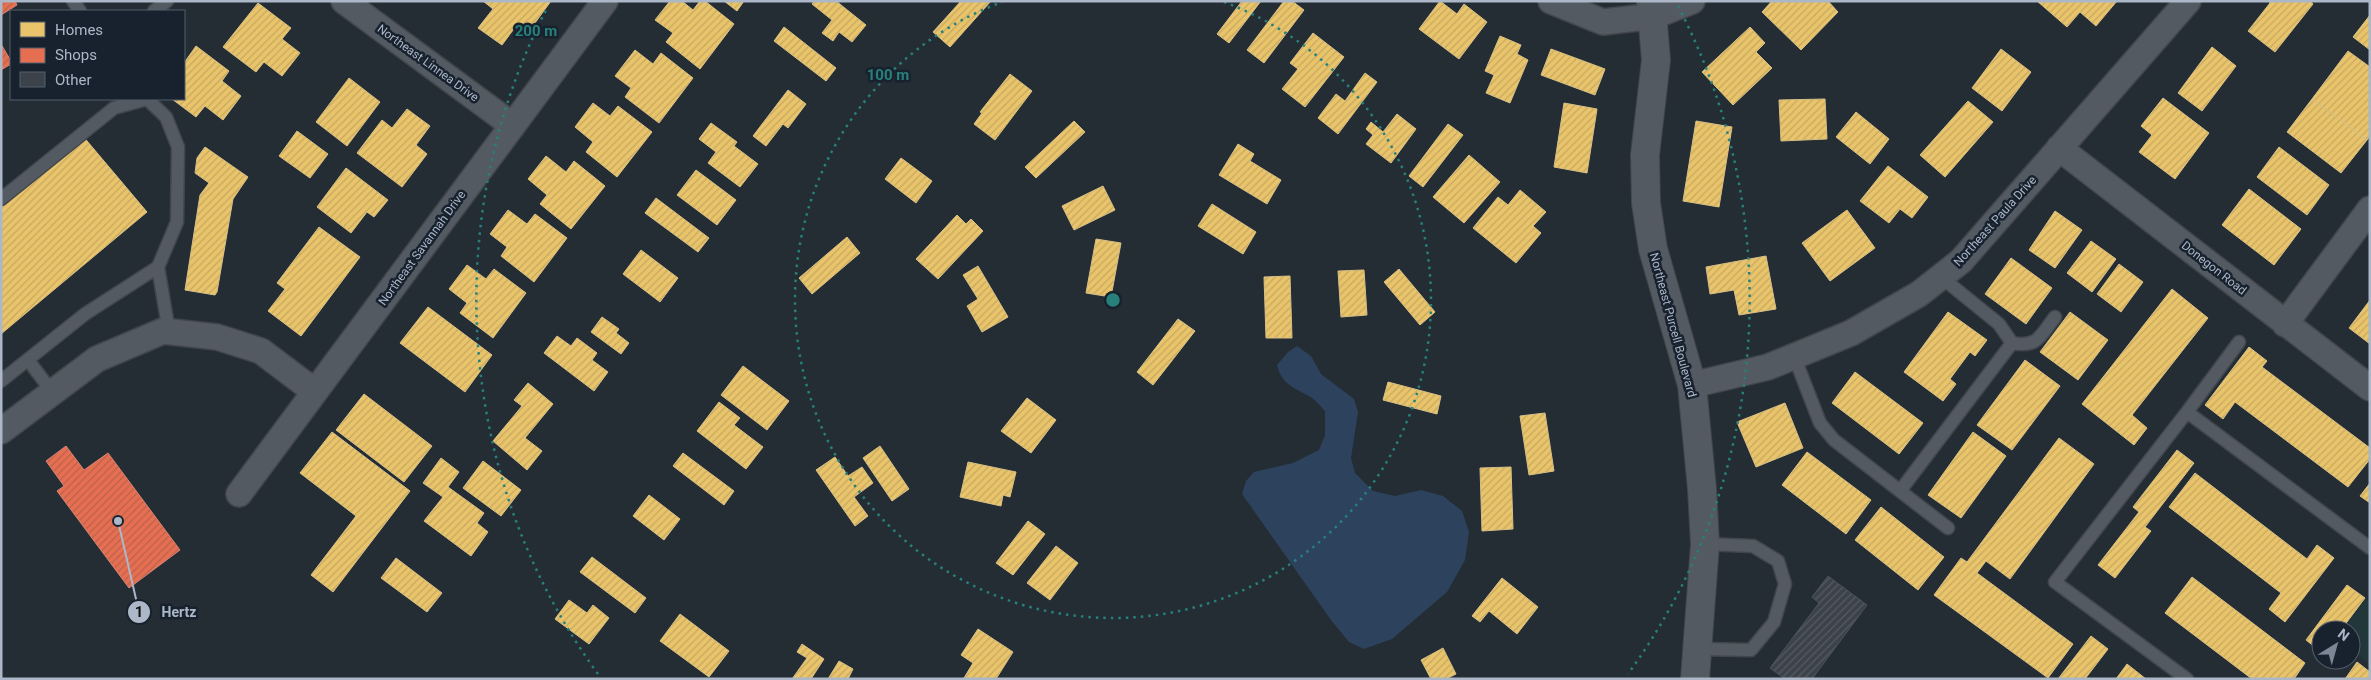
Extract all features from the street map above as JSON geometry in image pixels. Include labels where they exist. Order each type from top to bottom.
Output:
[{"type":"street","name":"Northeast Savannah Drive","points":[[239,494],[605,1]]},
{"type":"street","points":[[1550,1],[1603,22],[1653,8],[1692,1]]},
{"type":"street","name":"Northeast Paula Drive","points":[[1692,385],[1768,367],[1851,333],[1919,294],[1942,277],[1961,261],[2188,1]]},
{"type":"street","name":"Northeast Linnea Drive","points":[[355,5],[512,124]]},
{"type":"street","name":"Northeast Purcell Boulevard","points":[[1653,8],[1656,60],[1645,155],[1646,203],[1653,248],[1692,385],[1705,544],[1695,679]]},
{"type":"street","name":"Donegon Road","points":[[2059,148],[2370,388]]},
{"type":"street","points":[[2286,324],[2370,209]]},
{"type":"street","points":[[1,431],[97,359],[163,331],[217,337],[261,351],[314,392]]},
{"type":"lane","points":[[155,10],[167,1]]},
{"type":"lane","points":[[1,199],[114,108],[143,100]]},
{"type":"lane","points":[[1,381],[85,314],[158,267],[178,222],[178,147],[166,117],[148,100]]},
{"type":"lane","points":[[158,267],[169,332]]},
{"type":"lane","points":[[1942,277],[1999,324],[2012,343],[2024,345],[2035,343],[2055,317]]},
{"type":"lane","points":[[2187,679],[2055,582],[2239,342]]},
{"type":"lane","points":[[1900,492],[2012,343]]},
{"type":"lane","points":[[1794,356],[1820,423],[1834,440],[1948,528]]},
{"type":"lane","points":[[28,360],[53,393]]},
{"type":"lane","points":[[2186,412],[2370,548]]},
{"type":"lane","points":[[1698,649],[1750,650],[1774,622],[1785,584],[1778,562],[1753,546],[1705,544]]},
{"type":"green space","points":[[2366,599],[2370,602],[2370,664],[2361,657],[2361,620],[2350,620]]},
{"type":"water","points":[[1297,346],[1311,356],[1321,374],[1354,399],[1358,412],[1351,458],[1355,473],[1373,491],[1395,496],[1421,490],[1443,496],[1462,511],[1469,532],[1465,560],[1447,592],[1392,639],[1364,649],[1349,642],[1331,620],[1242,494],[1246,481],[1254,472],[1293,463],[1319,450],[1325,435],[1325,411],[1312,398],[1288,384],[1277,365],[1288,352]]},
{"type":"building: Homes","points":[[483,1],[551,1],[527,34],[516,26],[502,45],[478,28],[493,9]]},
{"type":"building: Homes","points":[[670,1],[682,1],[693,10],[700,1],[705,1],[734,24],[700,69],[666,42],[673,33],[655,20]]},
{"type":"building: Homes","points":[[724,1],[744,1],[737,11]]},
{"type":"building: Homes","points":[[814,1],[836,1],[866,25],[852,42],[839,32],[833,41],[822,33],[832,20],[812,4]]},
{"type":"building: Homes","points":[[961,1],[991,1],[950,47],[933,32]]},
{"type":"building: Homes","points":[[1242,1],[1261,1],[1229,43],[1217,34]]},
{"type":"building: Homes","points":[[1284,1],[1292,1],[1304,10],[1264,63],[1247,50]]},
{"type":"building: Homes","points":[[1440,1],[1457,14],[1464,4],[1487,22],[1459,59],[1419,29]]},
{"type":"building: Homes","points":[[1772,1],[1828,1],[1838,12],[1801,50],[1762,12]]},
{"type":"building: Homes","points":[[2037,1],[2117,1],[2096,26],[2080,12],[2067,27]]},
{"type":"building: Homes","points":[[2269,1],[2310,1],[2313,4],[2275,52],[2248,31],[2270,3]]},
{"type":"building: Homes","points":[[258,3],[291,28],[282,39],[300,53],[282,76],[264,62],[256,72],[223,47]]},
{"type":"building: Homes","points":[[2370,15],[2370,50],[2353,37]]},
{"type":"building: Homes","points":[[784,27],[836,68],[826,81],[774,41]]},
{"type":"building: Homes","points":[[1750,27],[1765,43],[1756,52],[1772,68],[1733,105],[1702,72]]},
{"type":"building: Homes","points":[[1313,33],[1344,57],[1305,107],[1282,89],[1298,69],[1290,63]]},
{"type":"building: Homes","points":[[1500,36],[1521,45],[1517,54],[1528,60],[1510,103],[1486,93],[1494,75],[1485,71]]},
{"type":"building: Homes","points":[[196,46],[229,71],[222,81],[241,96],[223,120],[205,106],[196,117],[173,100],[185,100],[185,62]]},
{"type":"building: Homes","points":[[2212,47],[2236,66],[2202,111],[2178,93]]},
{"type":"building: Homes","points":[[1551,49],[1605,69],[1595,95],[1541,75]]},
{"type":"building: Homes","points":[[2001,49],[2031,72],[2002,111],[1972,88]]},
{"type":"building: Homes","points":[[635,50],[653,64],[661,53],[693,78],[659,123],[625,97],[631,88],[615,76]]},
{"type":"building: Homes","points":[[2348,51],[2370,67],[2370,136],[2367,140],[2312,99]]},
{"type":"building: Homes","points":[[1365,73],[1377,82],[1338,134],[1318,118],[1336,94],[1345,101]]},
{"type":"building: Homes","points":[[1010,74],[1032,91],[995,140],[974,124],[982,113],[980,112]]},
{"type":"building: Homes","points":[[349,78],[380,102],[347,146],[316,122]]},
{"type":"building: Homes","points":[[788,90],[806,104],[788,128],[783,124],[766,146],[753,136]]},
{"type":"building: Homes","points":[[2163,98],[2209,133],[2175,179],[2139,152],[2152,135],[2141,126]]},
{"type":"building: Homes","points":[[1825,99],[1827,139],[1781,141],[1779,100]]},
{"type":"building: Homes","points":[[2312,99],[2367,140],[2341,173],[2287,132]]},
{"type":"building: Homes","points":[[1968,101],[1993,122],[1945,177],[1920,155]]},
{"type":"building: Homes","points":[[593,103],[610,116],[618,106],[652,132],[617,177],[586,152],[593,142],[575,127]]},
{"type":"building: Homes","points":[[1564,103],[1597,109],[1587,173],[1554,167]]},
{"type":"building: Homes","points":[[407,109],[430,126],[416,145],[427,154],[402,187],[357,153],[382,120],[392,128]]},
{"type":"building: Homes","points":[[1856,112],[1889,139],[1870,164],[1836,137]]},
{"type":"building: Homes","points":[[1397,114],[1416,129],[1391,163],[1366,144],[1373,135],[1366,129],[1371,122],[1383,132]]},
{"type":"building: Homes","points":[[1074,121],[1085,132],[1036,178],[1025,167]]},
{"type":"building: Homes","points":[[1696,121],[1732,127],[1719,207],[1683,201]]},
{"type":"building: Homes","points":[[711,123],[737,142],[734,146],[758,164],[740,187],[708,163],[716,152],[699,139]]},
{"type":"building: Homes","points":[[1448,124],[1463,135],[1423,187],[1409,176]]},
{"type":"building: Homes","points":[[297,131],[328,154],[310,178],[279,156]]},
{"type":"building: Homes","points":[[82,135],[147,212],[1,334],[1,204]]},
{"type":"building: Homes","points":[[1238,144],[1254,154],[1250,161],[1281,180],[1267,204],[1219,175]]},
{"type":"building: Homes","points":[[205,147],[248,177],[233,199],[215,295],[185,290],[200,195],[209,183],[195,173],[197,158]]},
{"type":"building: Homes","points":[[2279,147],[2329,185],[2307,215],[2257,177]]},
{"type":"building: Homes","points":[[1469,155],[1500,182],[1464,223],[1433,197]]},
{"type":"building: Homes","points":[[546,156],[566,172],[574,161],[605,186],[571,229],[540,204],[547,195],[528,179]]},
{"type":"building: Homes","points":[[901,158],[932,181],[916,203],[885,179]]},
{"type":"building: Homes","points":[[1888,166],[1928,197],[1912,218],[1900,209],[1889,223],[1860,201]]},
{"type":"building: Homes","points":[[346,168],[388,200],[374,217],[367,212],[351,233],[317,207]]},
{"type":"building: Homes","points":[[696,170],[736,200],[717,225],[677,195]]},
{"type":"building: Homes","points":[[1103,186],[1115,210],[1074,230],[1062,206]]},
{"type":"building: Homes","points":[[2249,189],[2301,229],[2274,265],[2222,225]]},
{"type":"building: Homes","points":[[1520,190],[1546,212],[1533,226],[1541,233],[1516,263],[1473,228],[1498,197],[1508,205]]},
{"type":"building: Homes","points":[[656,198],[709,238],[698,252],[645,213]]},
{"type":"building: Homes","points":[[1212,204],[1256,232],[1243,254],[1198,226]]},
{"type":"building: Homes","points":[[508,210],[527,224],[535,214],[567,238],[534,282],[501,256],[507,247],[490,234]]},
{"type":"building: Homes","points":[[1847,210],[1875,248],[1830,281],[1802,243]]},
{"type":"building: Homes","points":[[2055,211],[2082,230],[2055,268],[2029,250]]},
{"type":"building: Homes","points":[[957,215],[966,224],[971,219],[983,231],[938,279],[916,259]]},
{"type":"building: Homes","points":[[319,227],[360,257],[301,336],[268,311],[285,289],[277,283]]},
{"type":"building: Homes","points":[[847,237],[860,253],[812,294],[799,278]]},
{"type":"building: Homes","points":[[1096,239],[1121,243],[1111,297],[1086,293]]},
{"type":"building: Homes","points":[[2091,241],[2116,259],[2092,292],[2067,273]]},
{"type":"building: Homes","points":[[641,250],[678,278],[660,302],[623,274]]},
{"type":"building: Homes","points":[[1766,256],[1776,309],[1739,315],[1734,290],[1710,294],[1706,267]]},
{"type":"building: Homes","points":[[2011,258],[2052,288],[2026,324],[1985,294]]},
{"type":"building: Homes","points":[[2119,264],[2143,282],[2121,312],[2097,294]]},
{"type":"building: Homes","points":[[467,265],[486,279],[494,269],[526,293],[493,338],[460,313],[467,303],[449,289]]},
{"type":"building: Homes","points":[[978,266],[1008,317],[982,332],[967,306],[978,299],[963,275]]},
{"type":"building: Homes","points":[[1399,269],[1435,312],[1420,325],[1384,282]]},
{"type":"building: Homes","points":[[1364,270],[1367,315],[1341,317],[1338,271]]},
{"type":"building: Homes","points":[[1290,276],[1292,338],[1266,338],[1264,277]]},
{"type":"building: Homes","points":[[2172,289],[2208,318],[2132,415],[2147,428],[2134,445],[2082,404]]},
{"type":"building: Homes","points":[[2370,300],[2370,344],[2349,328]]},
{"type":"building: Homes","points":[[428,307],[492,355],[465,392],[400,343]]},
{"type":"building: Homes","points":[[1948,312],[1987,340],[1975,356],[1970,352],[1950,379],[1956,384],[1943,401],[1904,372]]},
{"type":"building: Homes","points":[[2070,312],[2108,340],[2078,380],[2040,352]]},
{"type":"building: Homes","points":[[602,317],[619,329],[616,333],[629,343],[621,354],[591,332]]},
{"type":"building: Homes","points":[[1178,319],[1195,331],[1153,385],[1137,372]]},
{"type":"building: Homes","points":[[557,336],[571,346],[577,338],[597,353],[592,360],[608,372],[594,391],[544,353]]},
{"type":"building: Homes","points":[[2249,347],[2267,361],[2262,367],[2370,448],[2370,459],[2348,487],[2235,402],[2223,419],[2205,405]]},
{"type":"building: Homes","points":[[2025,360],[2060,386],[2012,450],[1977,425]]},
{"type":"building: Homes","points":[[743,366],[789,401],[767,430],[721,395]]},
{"type":"building: Homes","points":[[1855,372],[1923,423],[1899,454],[1832,403]]},
{"type":"building: Homes","points":[[1388,382],[1441,396],[1437,414],[1383,400]]},
{"type":"building: Homes","points":[[528,383],[553,404],[525,438],[542,451],[527,470],[493,441],[522,406],[514,400]]},
{"type":"building: Homes","points":[[364,394],[432,446],[404,482],[336,430]]},
{"type":"building: Homes","points":[[1027,398],[1056,420],[1031,453],[1001,431]]},
{"type":"building: Homes","points":[[719,402],[740,418],[734,425],[763,447],[746,469],[697,431]]},
{"type":"building: Homes","points":[[1785,403],[1803,448],[1756,467],[1737,422]]},
{"type":"building: Homes","points":[[1545,413],[1554,471],[1529,475],[1520,416]]},
{"type":"building: Homes","points":[[332,432],[410,491],[333,592],[311,575],[356,516],[300,473]]},
{"type":"building: Homes","points":[[1973,432],[2006,456],[1961,518],[1928,495]]},
{"type":"building: Homes","points":[[2059,438],[2094,464],[2010,579],[1986,561],[1977,573],[2073,644],[2048,678],[1934,595],[1961,558],[1967,562]]},
{"type":"building: Homes","points":[[880,446],[909,489],[892,501],[863,458]]},
{"type":"building: Homes","points":[[2177,450],[2194,463],[2145,527],[2151,531],[2115,578],[2098,565],[2139,512],[2133,507]]},
{"type":"building: Homes","points":[[1807,452],[1871,500],[1846,534],[1782,485]]},
{"type":"building: Homes","points":[[683,453],[734,491],[724,505],[673,466]]},
{"type":"building: Homes","points":[[835,457],[848,476],[862,467],[873,483],[854,497],[868,516],[855,526],[816,470]]},
{"type":"building: Homes","points":[[441,458],[459,472],[448,487],[484,513],[477,523],[488,532],[471,556],[424,521],[443,497],[423,483]]},
{"type":"building: Homes","points":[[483,461],[521,490],[501,516],[463,488]]},
{"type":"building: Homes","points":[[968,462],[1016,472],[1010,497],[1003,495],[1001,506],[960,497]]},
{"type":"building: Homes","points":[[1511,467],[1513,529],[1482,531],[1480,468]]},
{"type":"building: Homes","points":[[2195,473],[2307,559],[2317,545],[2334,558],[2285,622],[2269,609],[2281,593],[2169,507]]},
{"type":"building: Homes","points":[[2370,483],[2370,503],[2360,496]]},
{"type":"building: Homes","points":[[649,495],[680,519],[664,540],[633,516]]},
{"type":"building: Homes","points":[[1881,507],[1944,557],[1918,590],[1855,540]]},
{"type":"building: Homes","points":[[1028,521],[1045,534],[1013,575],[996,563]]},
{"type":"building: Homes","points":[[1056,546],[1078,563],[1050,600],[1027,583]]},
{"type":"building: Homes","points":[[592,557],[646,598],[635,613],[580,572]]},
{"type":"building: Homes","points":[[396,558],[442,593],[427,612],[381,578]]},
{"type":"building: Homes","points":[[2192,577],[2305,663],[2294,679],[2252,679],[2165,613]]},
{"type":"building: Homes","points":[[1502,578],[1538,607],[1517,634],[1489,611],[1480,622],[1472,616]]},
{"type":"building: Homes","points":[[2347,585],[2365,598],[2348,620],[2321,620]]},
{"type":"building: Homes","points":[[569,600],[587,613],[593,605],[609,618],[589,644],[555,619]]},
{"type":"building: Homes","points":[[680,614],[729,651],[709,677],[660,641]]},
{"type":"building: Homes","points":[[978,629],[1013,652],[996,679],[964,678],[973,663],[961,655]]},
{"type":"building: Homes","points":[[2311,633],[2311,644],[2306,640]]},
{"type":"building: Homes","points":[[2091,636],[2108,649],[2085,679],[2058,679]]},
{"type":"building: Homes","points":[[802,644],[824,659],[811,679],[792,679],[807,658],[797,652]]},
{"type":"building: Homes","points":[[1443,648],[1456,674],[1446,679],[1431,679],[1421,660]]},
{"type":"building: Homes","points":[[839,661],[853,669],[848,679],[828,679]]},
{"type":"building: Homes","points":[[2127,664],[2146,679],[2116,679]]},
{"type":"building: Homes","points":[[2361,665],[2370,672],[2370,679],[2345,679],[2351,670],[2361,670]]},
{"type":"building: Shops","points":[[1,1],[15,1],[17,5],[1,15]]},
{"type":"building: Shops","points":[[1,44],[10,59],[10,65],[1,70]]},
{"type":"building: Shops","points":[[66,446],[84,470],[108,453],[180,550],[129,588],[57,491],[64,486],[46,461]]},
{"type":"building: Other","points":[[1828,576],[1867,605],[1812,679],[1785,679],[1770,668],[1819,603],[1812,597]]},
{"type":"place","name":"Hertz","points":[[118,521]]}]
